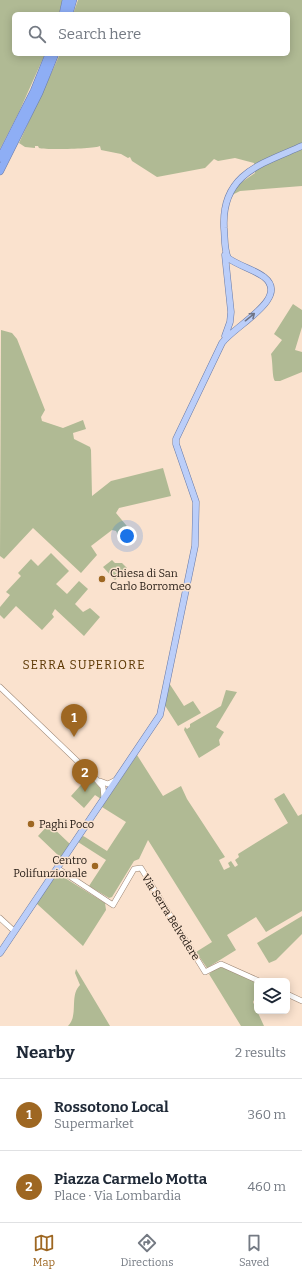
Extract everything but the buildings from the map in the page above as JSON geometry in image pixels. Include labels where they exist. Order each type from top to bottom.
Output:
[{"type":"highway","points":[[63,12],[66,0]]},
{"type":"highway","points":[[70,12],[73,0]]},
{"type":"highway","points":[[0,158],[34,91],[48,56]]},
{"type":"highway","points":[[0,171],[39,93],[54,56]]},
{"type":"main road","points":[[0,952],[156,722],[162,709],[195,546],[196,506],[176,444],[176,439],[222,343],[230,322],[231,305],[225,247],[225,209],[229,195],[240,179],[259,165],[302,146]]},
{"type":"main road","points":[[222,343],[235,329],[265,305],[272,292],[270,284],[264,277],[232,261],[227,255],[225,247]]},
{"type":"main road","points":[[227,272],[228,264],[232,261]]},
{"type":"main road","points":[[230,322],[231,327],[235,329]]},
{"type":"street","points":[[0,687],[110,790]]},
{"type":"street","points":[[103,785],[116,780]]},
{"type":"street","points":[[103,785],[104,798]]},
{"type":"street","name":"Via Serra Belvedere","points":[[57,868],[113,905],[134,869],[141,868],[205,972],[221,964],[254,979]]},
{"type":"street","points":[[0,918],[14,932]]},
{"type":"street","points":[[290,995],[302,1001]]},
{"type":"green space","points":[[0,0],[63,0],[60,12],[12,12],[12,56],[44,56],[19,112],[0,149]]},
{"type":"green space","points":[[78,0],[302,0],[302,186],[240,191],[232,195],[239,184],[255,173],[254,163],[235,158],[218,161],[214,159],[205,168],[157,177],[132,161],[130,157],[128,158],[121,154],[101,150],[100,146],[50,149],[39,148],[38,146],[35,146],[35,148],[25,147],[19,143],[59,56],[290,56],[290,12],[74,12]]},
{"type":"green space","points":[[293,304],[302,310],[302,327],[295,350],[302,352],[302,372],[280,381],[275,381],[273,377],[271,354],[282,340],[274,334]]},
{"type":"green space","points":[[1,330],[12,333],[17,339],[45,410],[41,417],[42,421],[63,428],[83,420],[86,429],[73,433],[74,439],[90,447],[91,450],[92,496],[111,481],[163,468],[171,496],[119,508],[116,513],[131,531],[121,541],[116,531],[112,530],[91,546],[97,555],[81,573],[33,528],[4,559],[0,556]]},
{"type":"green space","points":[[51,553],[69,571],[56,584],[67,594],[79,581],[88,589],[75,604],[83,612],[90,608],[100,617],[84,636],[55,609],[52,614],[54,617],[42,630],[16,606],[4,619],[0,615],[0,607],[10,595],[6,592],[21,576],[18,573],[31,559],[38,566]]},
{"type":"green space","points":[[112,560],[115,563],[122,563],[127,568],[115,580],[103,567]]},
{"type":"green space","points":[[169,683],[184,706],[193,701],[201,713],[178,726],[164,704]]},
{"type":"green space","points":[[226,690],[237,692],[216,727],[224,732],[219,740],[220,745],[199,758],[184,730],[185,727],[187,729],[190,727],[190,724],[221,706]]},
{"type":"green space","points":[[137,755],[163,796],[181,786],[187,799],[225,857],[219,860],[224,870],[230,867],[228,863],[231,861],[235,867],[238,865],[235,860],[239,857],[238,854],[288,823],[274,799],[284,793],[298,816],[302,814],[302,911],[266,932],[256,917],[227,935],[236,950],[207,968],[196,952],[212,942],[148,840],[139,859],[134,861],[112,897],[109,898],[89,886],[106,860],[78,842],[83,836],[107,851],[126,822],[102,807]]},
{"type":"green space","points":[[89,776],[101,789],[101,799],[95,795],[84,808],[71,796]]},
{"type":"green space","points":[[49,824],[70,844],[61,858],[38,836]]},
{"type":"green space","points":[[57,873],[105,903],[106,910],[83,946],[36,903]]},
{"type":"green space","points":[[302,916],[302,934],[276,960],[269,963],[257,943]]},
{"type":"green space","points":[[218,967],[224,968],[254,981],[254,1014],[258,1014],[264,1026],[241,1026],[209,974]]},
{"type":"green space","points":[[76,969],[110,1026],[68,1026],[73,1016],[75,994],[80,985],[75,973]]},
{"type":"place","name":"Chiesa di San Carlo Borromeo","points":[[102,579]]},
{"type":"place","name":"Rossotono Local","points":[[74,737]]},
{"type":"place","name":"Piazza Carmelo Motta","points":[[85,792]]},
{"type":"place","name":"Paghi Poco","points":[[31,824]]},
{"type":"place","name":"Centro Polifunzionale","points":[[95,866]]},
{"type":"district","name":"SERRA SUPERIORE","points":[[84,665]]}]
